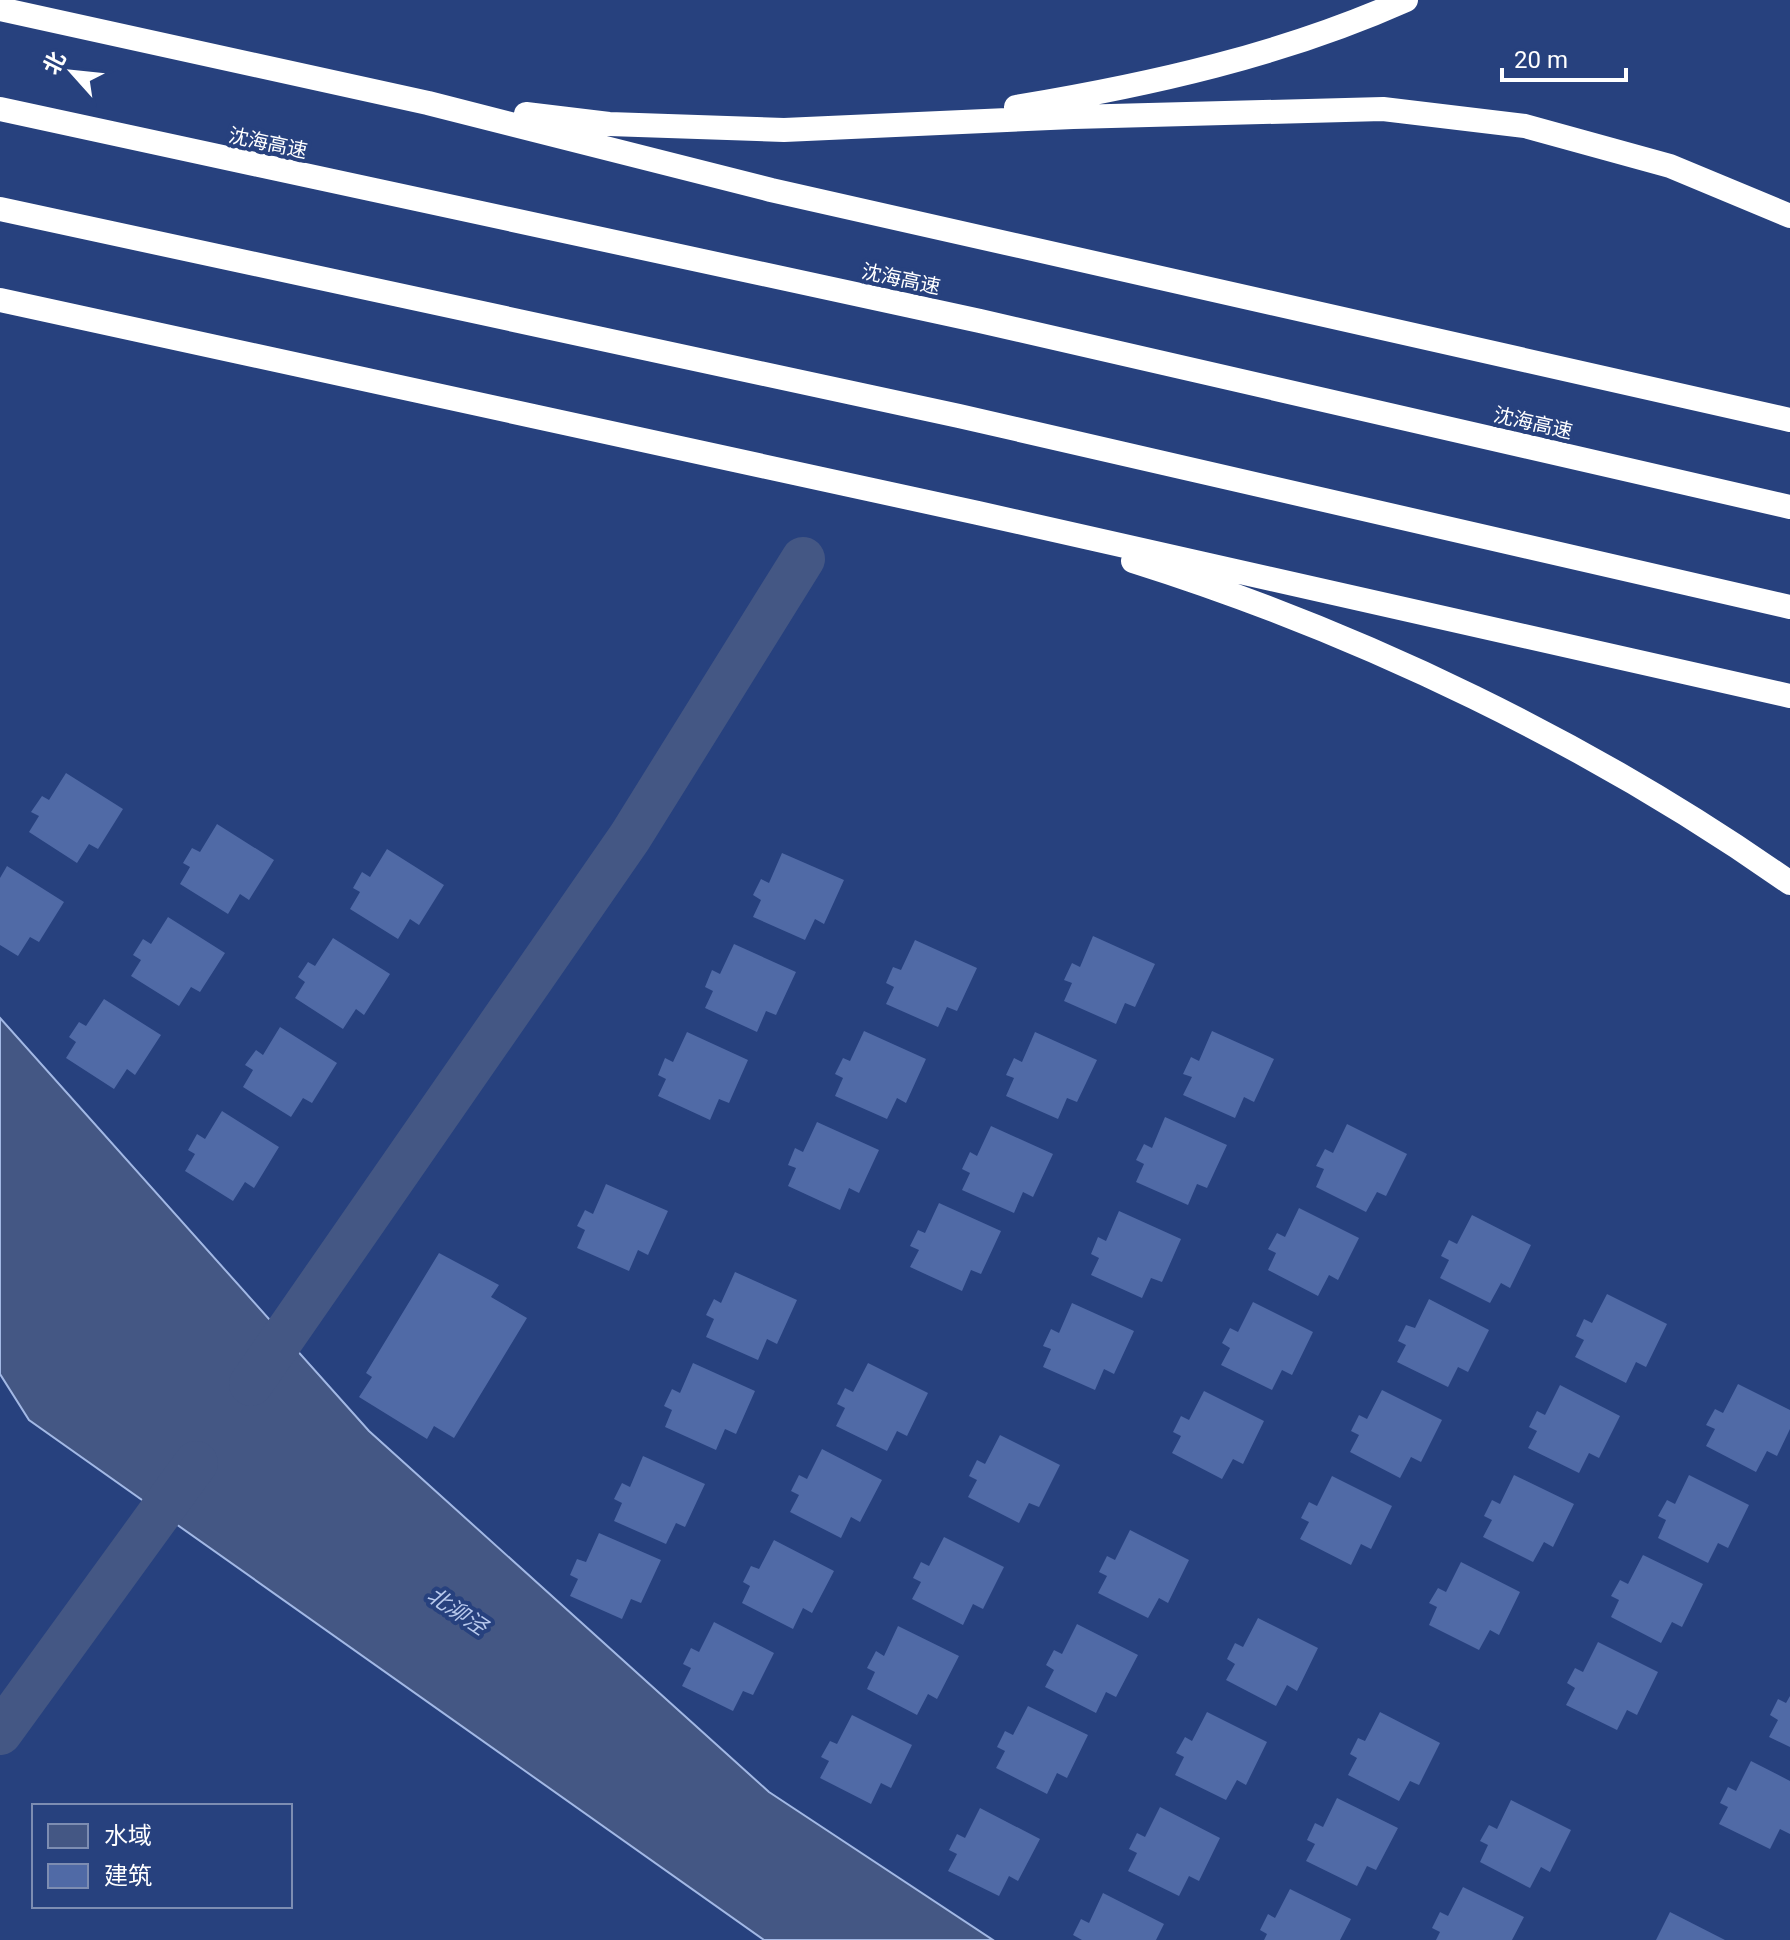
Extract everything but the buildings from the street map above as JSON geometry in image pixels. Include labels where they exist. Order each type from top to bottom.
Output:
[{"type":"highway","points":[[900,127],[1068,99],[1220,64],[1340,30],[1406,0]]},
{"type":"highway","points":[[0,9],[428,103],[771,190],[1790,420]]},
{"type":"highway","points":[[428,103],[609,124],[784,130],[1073,117],[1383,109],[1525,126],[1670,166],[1790,216]]},
{"type":"highway","name":"沈海高速","points":[[0,109],[980,321],[1790,507]]},
{"type":"highway","points":[[0,209],[959,416],[1790,607]]},
{"type":"highway","points":[[0,300],[978,513],[1790,696]]},
{"type":"highway","points":[[978,513],[1179,576],[1370,651],[1549,736],[1724,837],[1790,883]]},
{"type":"water","name":"北泖泾","points":[[0,1018],[369,1431],[769,1792],[993,1940],[764,1940],[29,1420],[0,1374]]},
{"type":"waterway","points":[[251,1384],[630,837],[803,559]]},
{"type":"waterway","points":[[0,1733],[196,1463]]}]
